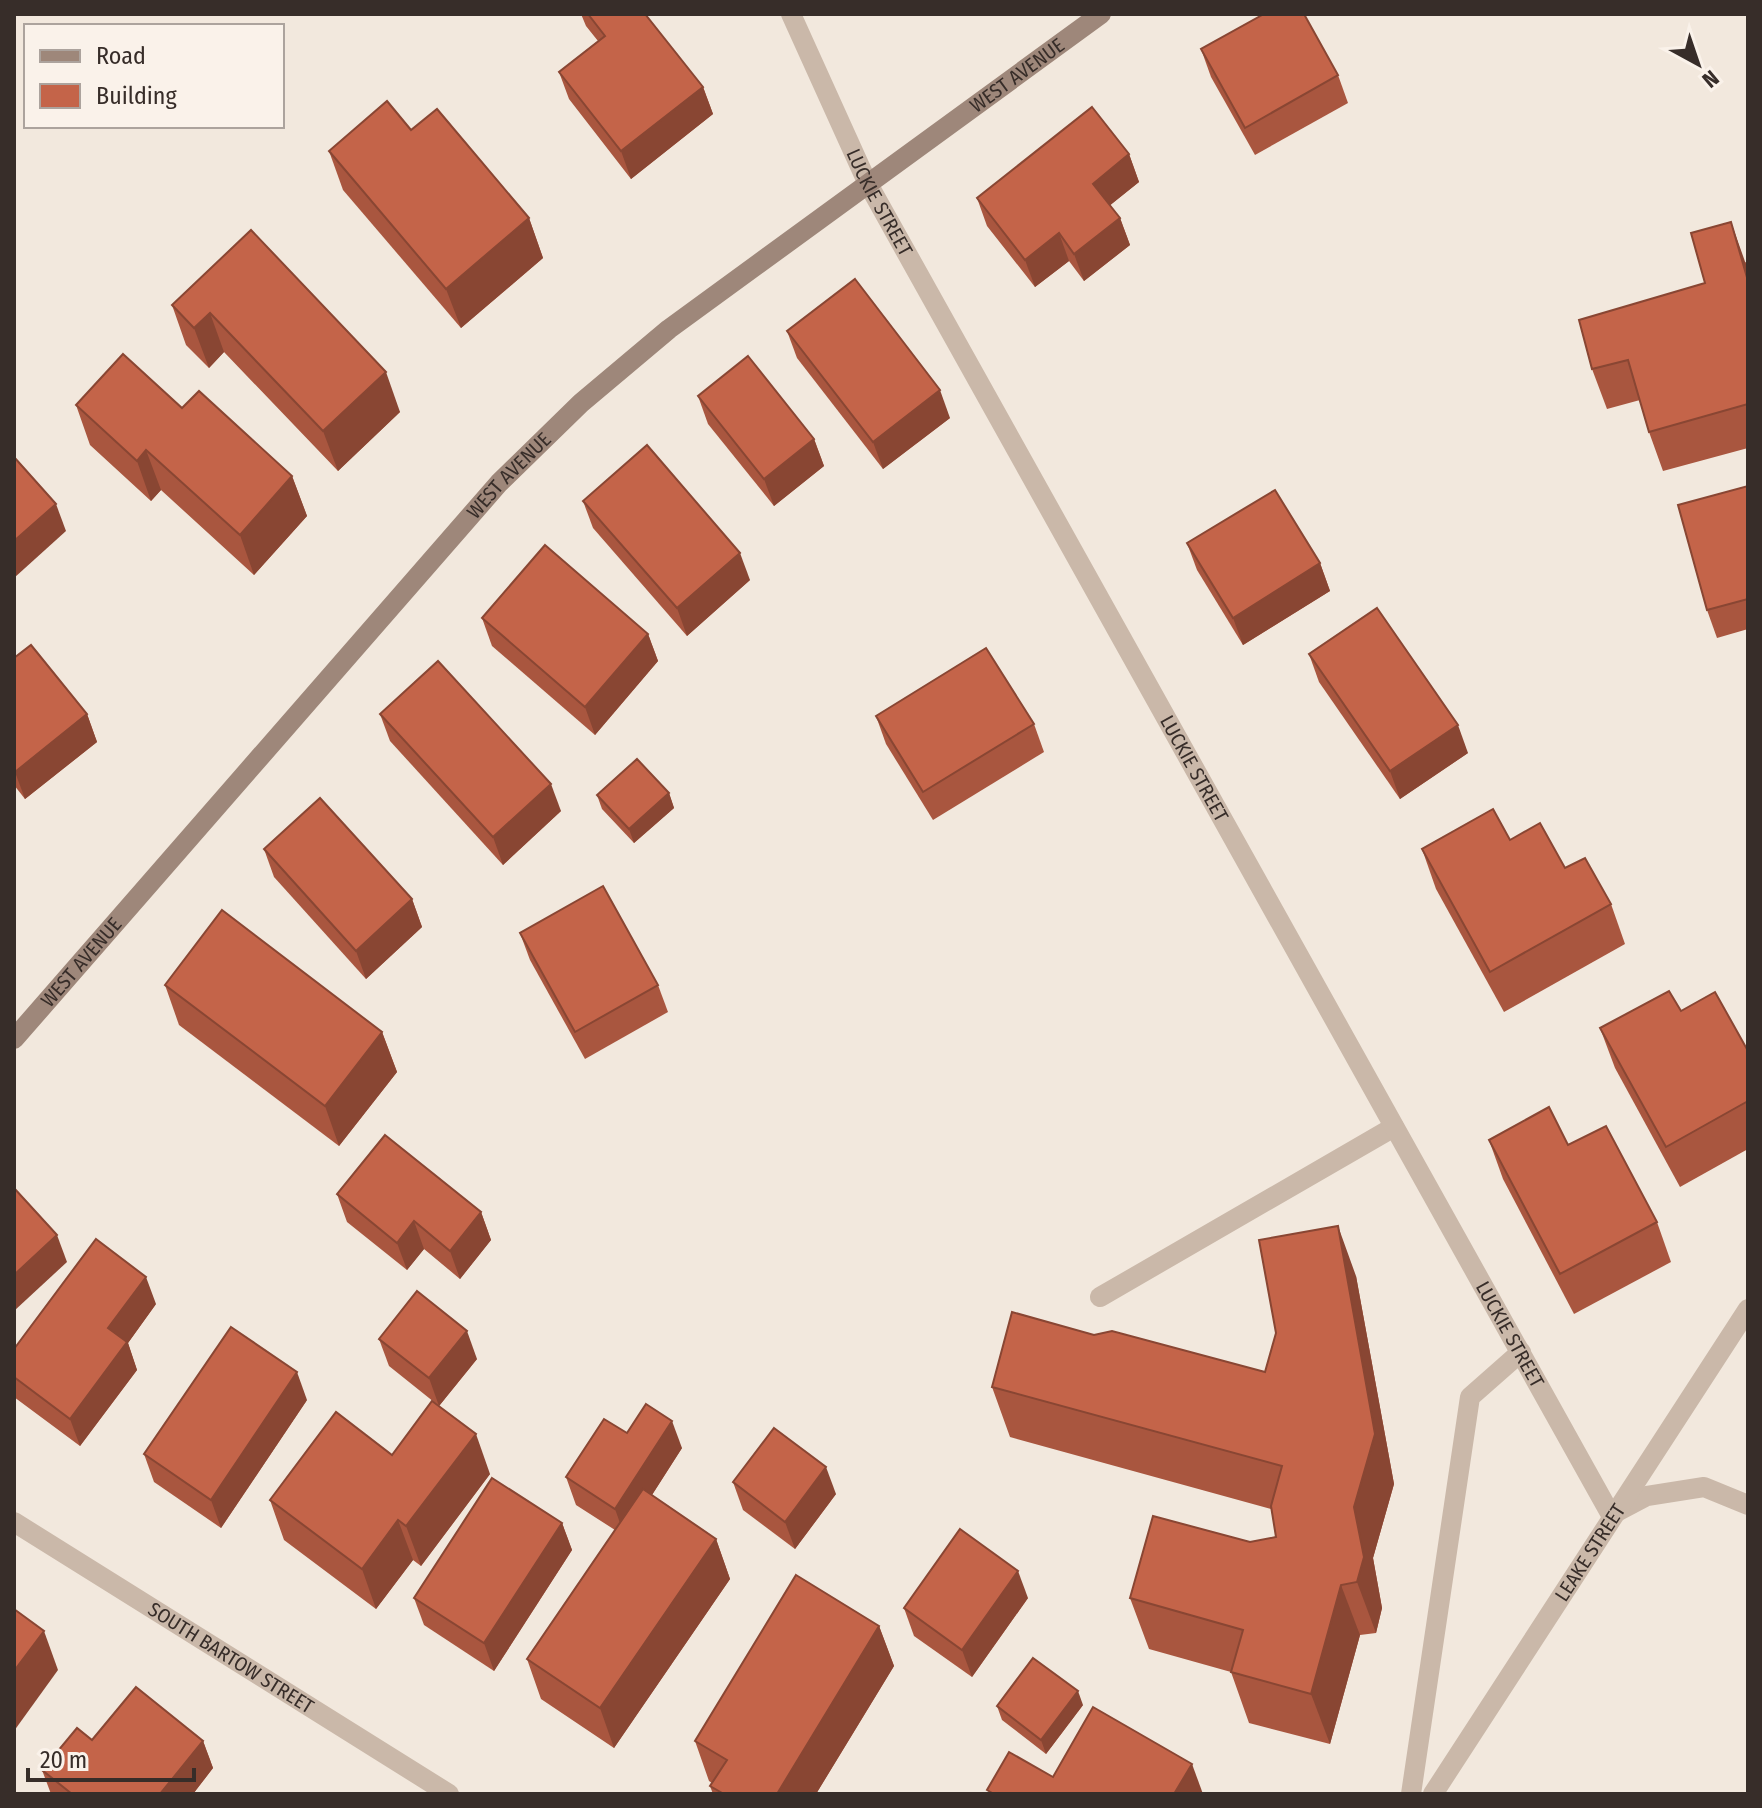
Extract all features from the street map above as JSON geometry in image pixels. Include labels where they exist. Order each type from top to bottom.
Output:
[{"type":"street","name":"LUCKIE STREET","points":[[791,14],[867,182],[1611,1515]]},
{"type":"street","name":"WEST AVENUE","points":[[14,1039],[499,483],[581,403],[669,329],[1101,14]]},
{"type":"street","points":[[1100,1297],[1394,1127]]},
{"type":"street","name":"LEAKE STREET","points":[[1433,1794],[1611,1515],[1748,1309]]},
{"type":"street","points":[[1411,1794],[1470,1397],[1521,1352]]},
{"type":"street","points":[[1611,1515],[1647,1496],[1704,1487],[1748,1505]]},
{"type":"street","name":"SOUTH BARTOW STREET","points":[[14,1522],[449,1794]]},
{"type":"building","points":[[588,14],[645,14],[703,87],[621,151],[559,72],[605,36]]},
{"type":"building","points":[[1264,14],[1304,14],[1338,75],[1245,128],[1201,49]]},
{"type":"building","points":[[387,101],[411,130],[437,109],[529,218],[446,289],[329,151]]},
{"type":"building","points":[[1092,107],[1129,154],[1093,184],[1120,218],[1074,254],[1059,233],[1025,260],[977,198]]},
{"type":"building","points":[[1731,222],[1748,281],[1748,404],[1649,432],[1628,360],[1592,369],[1579,320],[1705,283],[1691,233]]},
{"type":"building","points":[[251,230],[386,372],[323,431],[210,313],[194,328],[172,305]]},
{"type":"building","points":[[855,279],[940,390],[873,442],[787,331]]},
{"type":"building","points":[[123,354],[182,408],[199,391],[292,476],[240,535],[146,450],[137,461],[76,405]]},
{"type":"building","points":[[748,356],[814,439],[764,479],[698,396]]},
{"type":"building","points":[[647,445],[740,553],[677,608],[583,501]]},
{"type":"building","points":[[14,457],[56,504],[14,541]]},
{"type":"building","points":[[1748,486],[1748,599],[1707,610],[1678,505]]},
{"type":"building","points":[[1275,490],[1320,563],[1233,618],[1187,543]]},
{"type":"building","points":[[545,545],[648,634],[585,707],[482,618]]},
{"type":"building","points":[[1377,608],[1458,725],[1390,771],[1309,654]]},
{"type":"building","points":[[31,645],[87,714],[15,772],[14,658]]},
{"type":"building","points":[[986,648],[1034,724],[923,792],[876,716]]},
{"type":"building","points":[[438,661],[551,784],[493,837],[380,714]]},
{"type":"building","points":[[637,759],[669,793],[629,829],[597,795]]},
{"type":"building","points":[[320,798],[412,899],[356,951],[264,849]]},
{"type":"building","points":[[1493,809],[1510,840],[1540,823],[1565,868],[1585,858],[1611,904],[1490,972],[1422,849]]},
{"type":"building","points":[[603,886],[658,985],[575,1032],[520,933]]},
{"type":"building","points":[[222,910],[382,1032],[325,1106],[165,985]]},
{"type":"building","points":[[1669,991],[1681,1011],[1715,992],[1748,1051],[1748,1101],[1666,1147],[1600,1028]]},
{"type":"building","points":[[1549,1107],[1568,1145],[1606,1126],[1657,1222],[1560,1274],[1489,1140]]},
{"type":"building","points":[[385,1135],[481,1212],[450,1251],[414,1221],[397,1243],[337,1194]]},
{"type":"building","points":[[14,1188],[57,1235],[14,1275]]},
{"type":"building","points":[[1338,1226],[1375,1434],[1354,1507],[1364,1557],[1357,1582],[1341,1585],[1311,1694],[1231,1672],[1243,1630],[1130,1598],[1153,1516],[1250,1542],[1276,1537],[1271,1506],[1282,1466],[992,1387],[1012,1312],[1094,1335],[1112,1331],[1265,1372],[1276,1333],[1259,1240]]},
{"type":"building","points":[[96,1239],[146,1277],[108,1328],[127,1342],[70,1419],[14,1377],[14,1349]]},
{"type":"building","points":[[417,1291],[467,1331],[429,1378],[379,1339]]},
{"type":"building","points":[[231,1327],[297,1372],[211,1500],[144,1454]]},
{"type":"building","points":[[432,1401],[476,1434],[406,1526],[398,1520],[362,1569],[270,1500],[336,1412],[392,1455]]},
{"type":"building","points":[[646,1404],[672,1421],[615,1509],[566,1477],[604,1419],[627,1433]]},
{"type":"building","points":[[774,1428],[826,1467],[785,1522],[733,1482]]},
{"type":"building","points":[[492,1478],[562,1523],[484,1643],[414,1598]]},
{"type":"building","points":[[643,1489],[716,1539],[600,1708],[527,1659]]},
{"type":"building","points":[[960,1529],[1018,1571],[962,1650],[904,1608]]},
{"type":"building","points":[[796,1575],[879,1626],[777,1794],[724,1794],[710,1786],[727,1760],[695,1741]]},
{"type":"building","points":[[14,1609],[44,1631],[14,1671]]},
{"type":"building","points":[[1033,1658],[1078,1691],[1041,1740],[997,1706]]},
{"type":"building","points":[[136,1687],[203,1741],[160,1794],[72,1794],[42,1770],[77,1728],[92,1740]]},
{"type":"building","points":[[1093,1707],[1192,1764],[1174,1794],[994,1794],[987,1790],[1009,1752],[1053,1777]]}]
